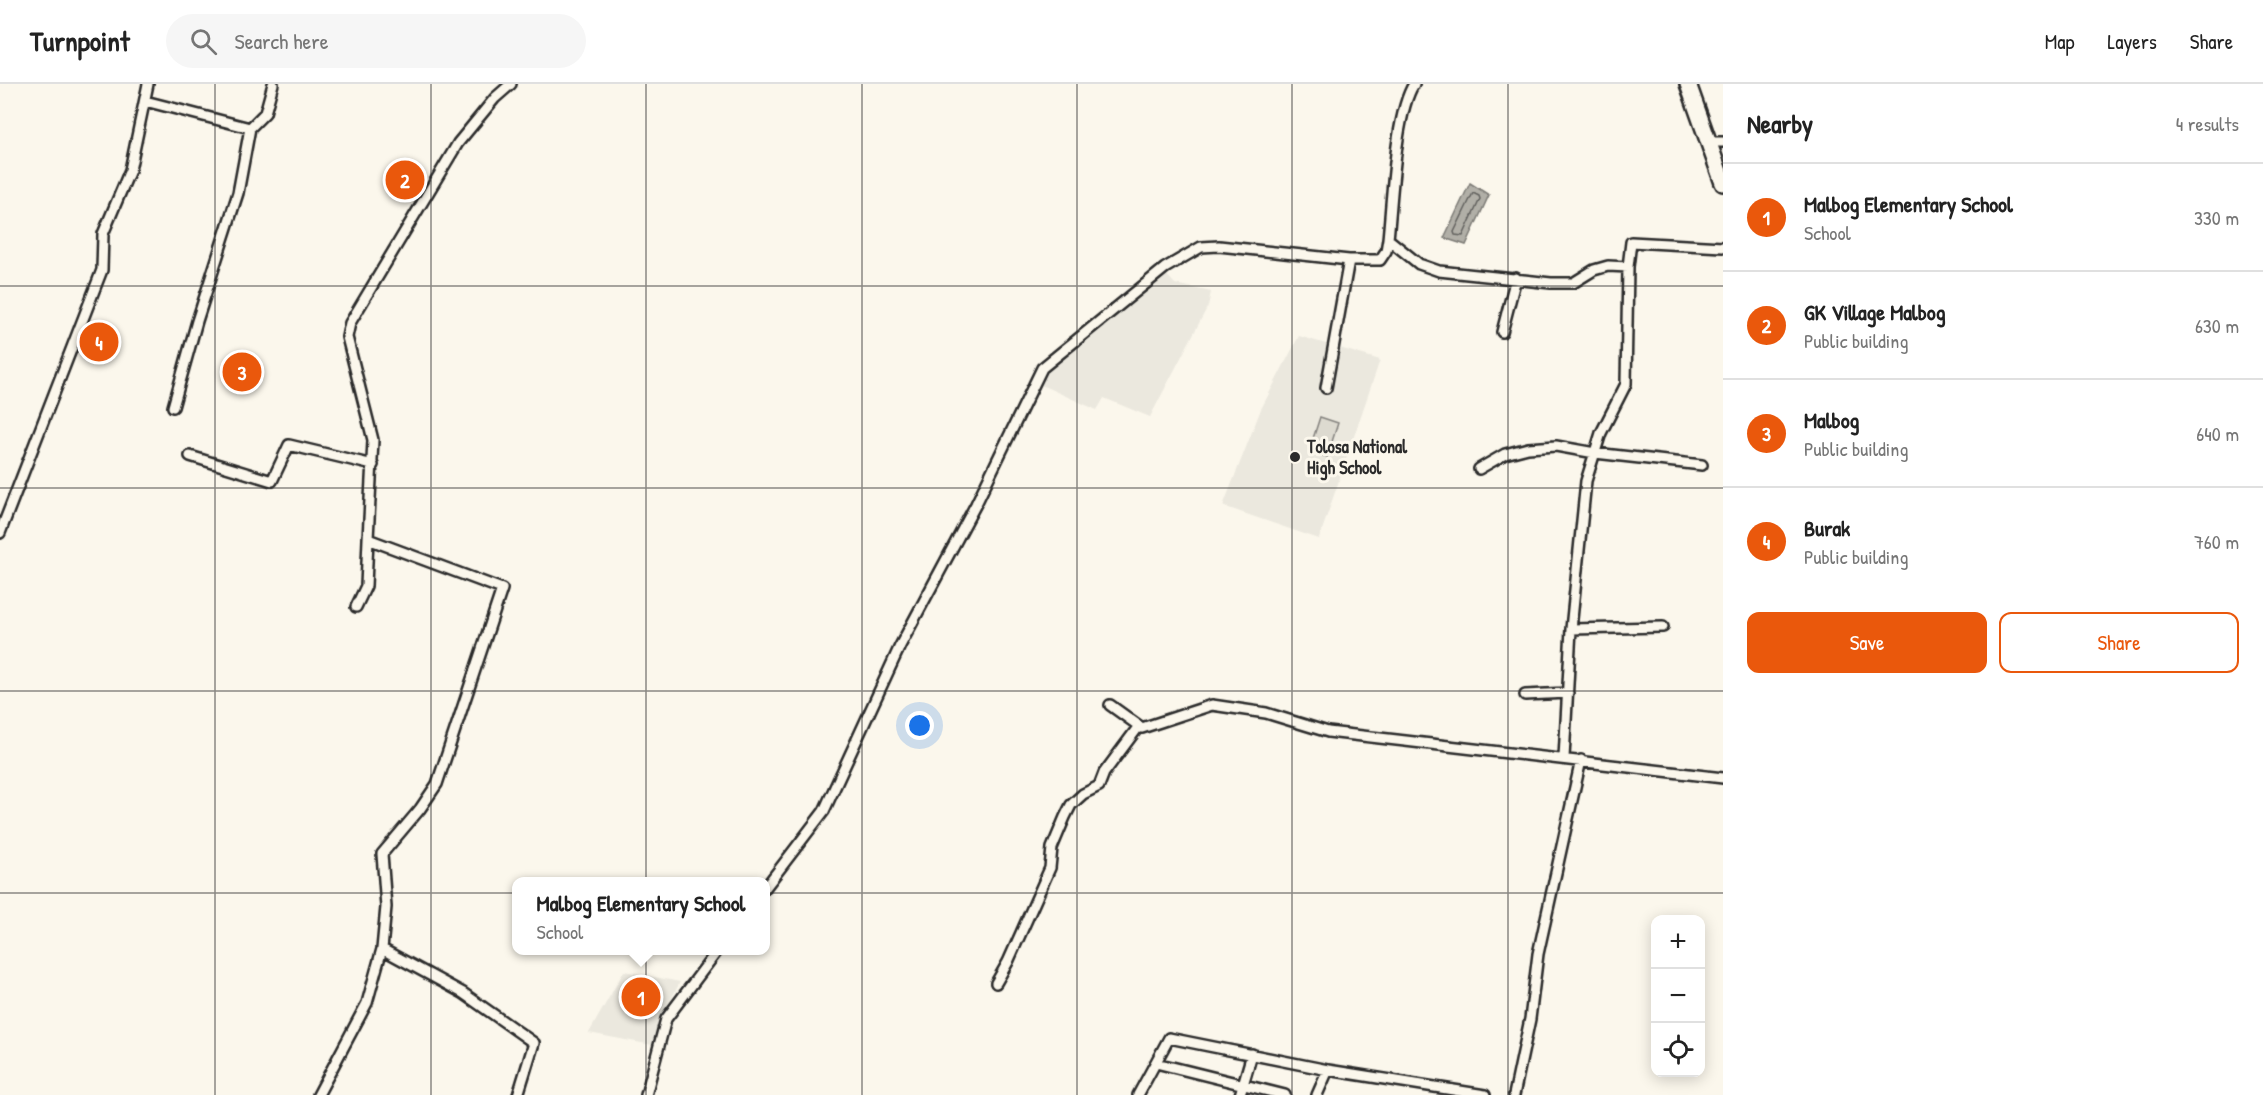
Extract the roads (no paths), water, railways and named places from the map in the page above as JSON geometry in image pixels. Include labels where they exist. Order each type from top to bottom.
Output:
[{"type":"highway","points":[[1688,84],[1716,142],[1723,183]]},
{"type":"street","points":[[0,533],[102,270],[103,234],[130,170],[148,84]]},
{"type":"street","points":[[173,407],[197,321],[238,193],[250,128],[265,114],[273,84]]},
{"type":"street","points":[[356,607],[366,586],[373,440],[347,337],[350,323],[458,143],[495,98],[511,84]]},
{"type":"street","points":[[770,881],[824,811],[900,646],[976,504],[1042,368],[1165,268],[1201,247],[1219,246],[1349,260],[1380,260],[1386,251],[1388,239],[1400,127],[1409,91],[1413,84]]},
{"type":"street","points":[[145,101],[250,128]]},
{"type":"street","points":[[1388,239],[1419,264],[1439,271],[1551,283],[1573,283],[1594,270],[1608,266],[1628,267]]},
{"type":"street","points":[[1564,758],[1571,629],[1586,481],[1601,434],[1626,384],[1628,267],[1631,242],[1723,248]]},
{"type":"street","points":[[1326,388],[1349,260]]},
{"type":"street","points":[[1502,332],[1516,278]]},
{"type":"street","points":[[190,456],[272,481],[289,445],[373,465]]},
{"type":"street","points":[[1479,469],[1505,454],[1528,448],[1556,446],[1595,453],[1702,465]]},
{"type":"street","points":[[318,1095],[367,1003],[382,950],[386,907],[382,854],[420,809],[437,784],[502,589],[368,539]]},
{"type":"street","points":[[1571,629],[1663,627]]},
{"type":"street","points":[[1525,694],[1568,693]]},
{"type":"street","points":[[1110,705],[1142,728],[1212,705],[1266,713],[1328,732],[1723,778]]},
{"type":"street","points":[[996,982],[1008,962],[1050,868],[1052,848],[1071,805],[1083,794],[1099,786],[1114,758],[1139,726]]},
{"type":"street","points":[[1514,1095],[1530,1019],[1538,954],[1581,760]]},
{"type":"street","points":[[382,950],[464,993],[534,1043],[518,1095]]},
{"type":"street","points":[[646,1095],[666,1019],[715,955]]},
{"type":"street","points":[[1138,1095],[1169,1038],[1328,1070],[1485,1095]]},
{"type":"street","points":[[1240,1095],[1252,1053]]},
{"type":"street","points":[[1156,1063],[1285,1095]]},
{"type":"street","points":[[1317,1095],[1328,1070]]},
{"type":"water","points":[[1470,183],[1489,195],[1466,245],[1444,238]]},
{"type":"place","name":"GK Village Malbog","points":[[405,180]]},
{"type":"place","name":"Burak","points":[[99,342]]},
{"type":"place","name":"Malbog","points":[[242,372]]},
{"type":"place","name":"Tolosa National High School","points":[[1295,457]]},
{"type":"place","name":"Malbog Elementary School","points":[[641,997]]}]
